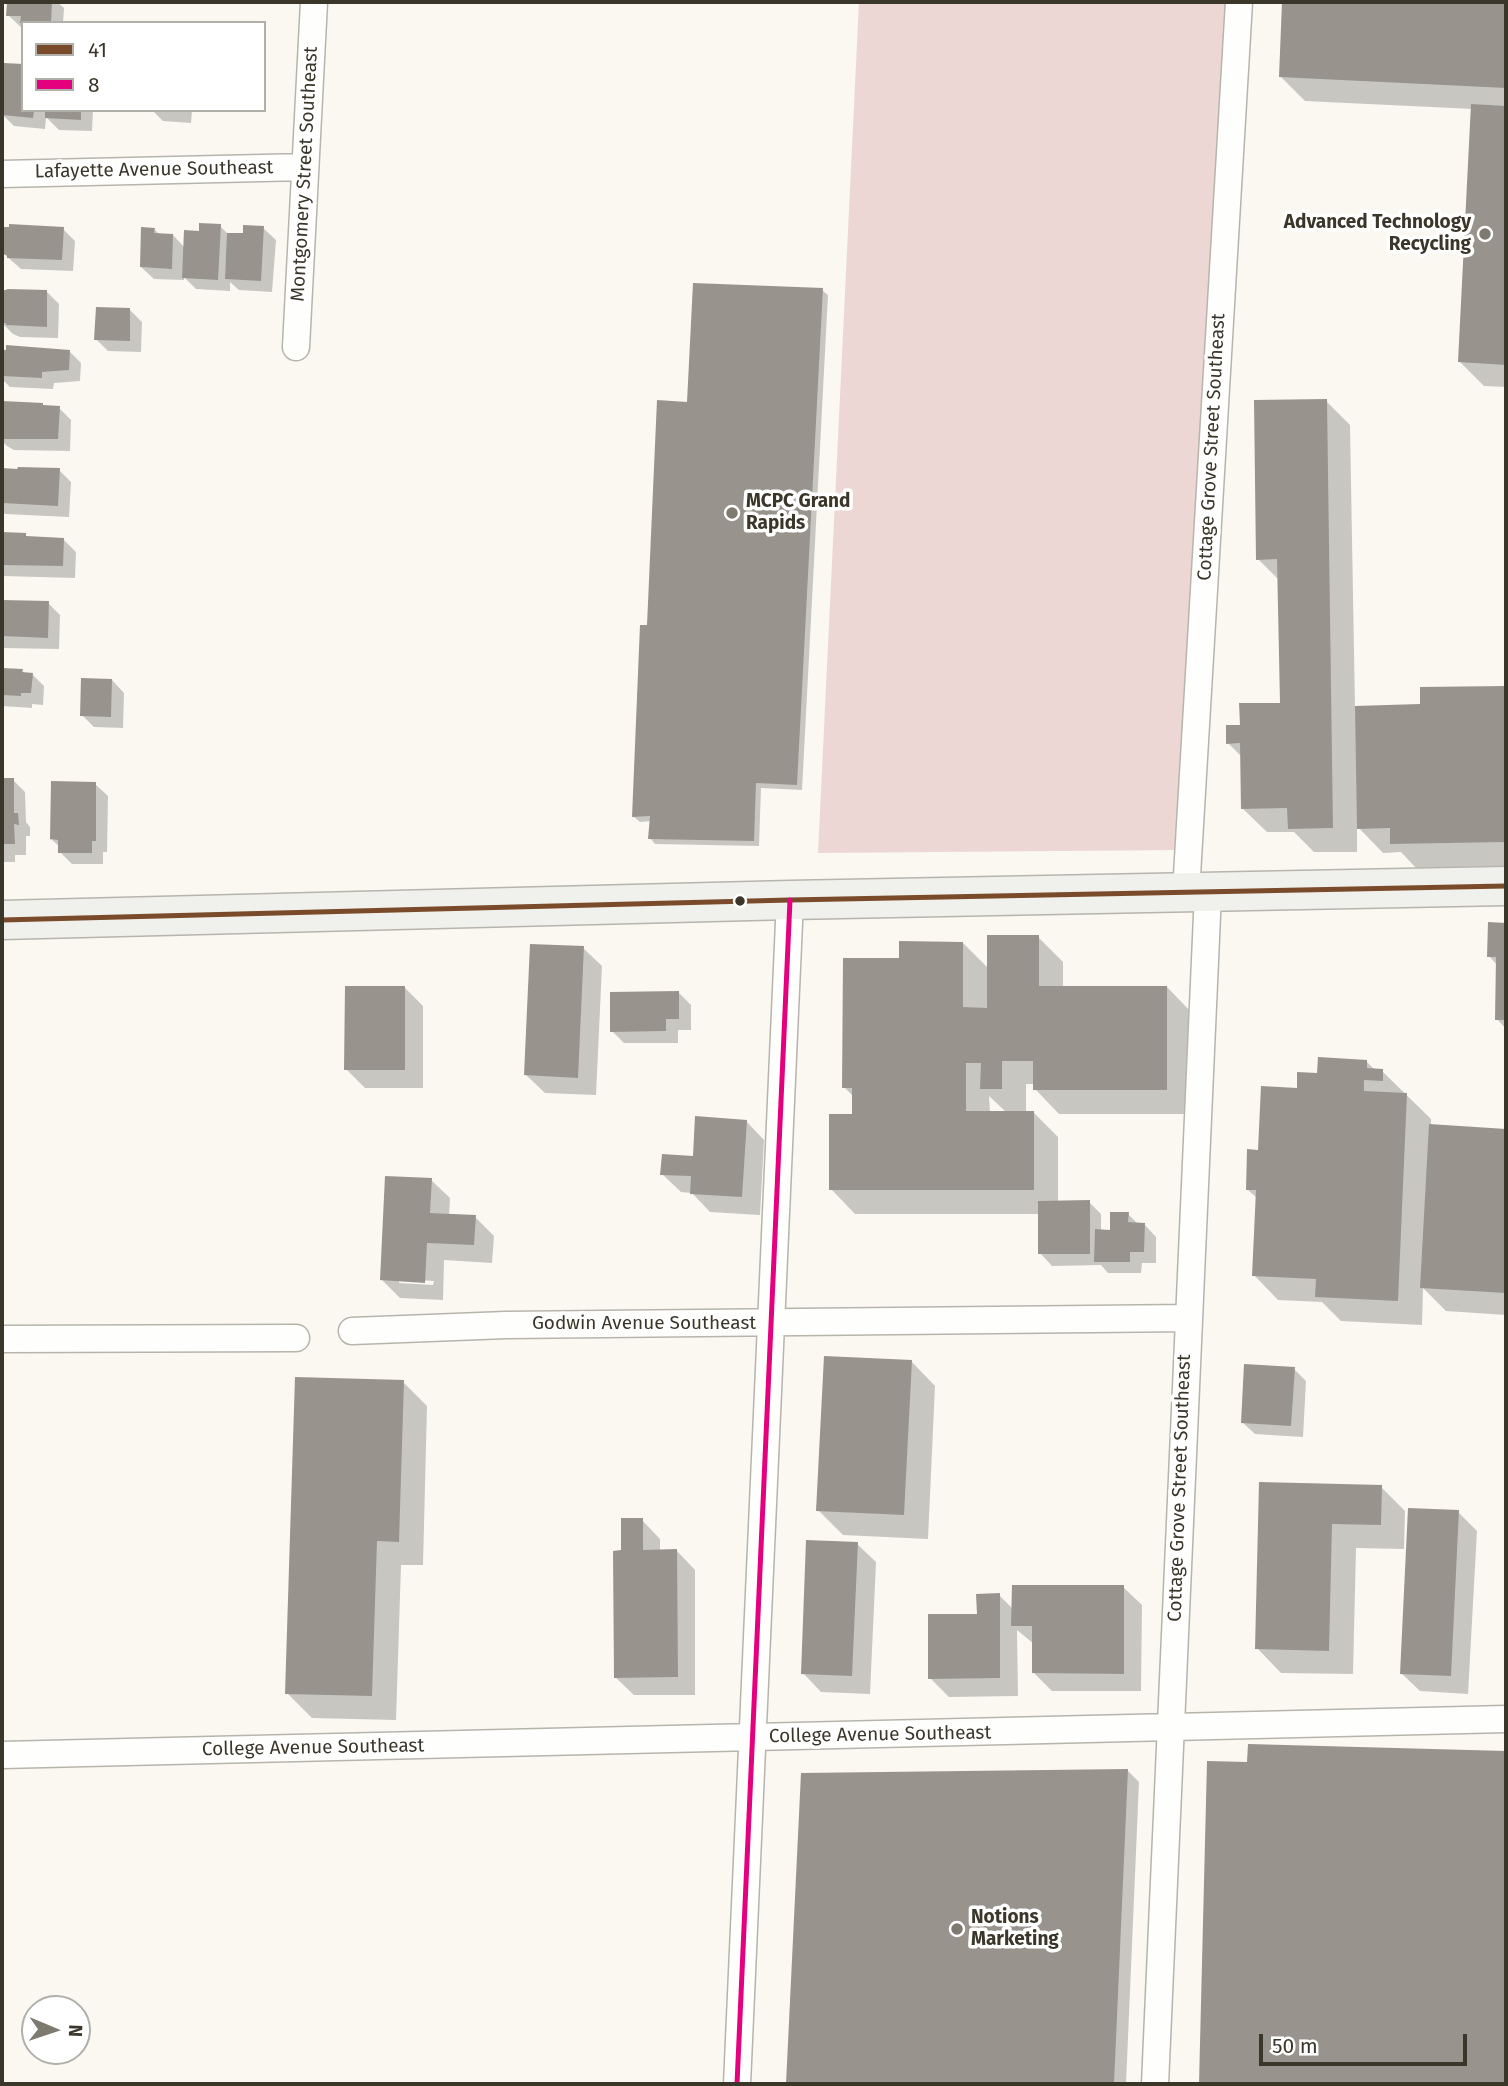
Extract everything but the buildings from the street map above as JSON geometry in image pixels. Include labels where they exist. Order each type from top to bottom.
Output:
[{"type":"street","name":"Montgomery Street Southeast","points":[[296,347],[314,2]]},
{"type":"street","name":"Cottage Grove Street Southeast","points":[[1155,2084],[1188,1318],[1197,893],[1239,2]]},
{"type":"street","name":"Lafayette Avenue Southeast","points":[[2,174],[305,167]]},
{"type":"street","points":[[2,920],[790,900],[1506,886]]},
{"type":"street","points":[[737,2084],[790,900]]},
{"type":"street","name":"Godwin Avenue Southeast","points":[[352,1331],[506,1325],[1188,1318]]},
{"type":"street","points":[[2,1339],[296,1338]]},
{"type":"street","name":"College Avenue Southeast","points":[[2,1755],[1506,1719]]},
{"type":"shaded area","points":[[859,2],[1230,2],[1179,850],[818,853]]},
{"type":"transit line","name":"41","points":[[2,920],[790,900],[1506,886]]},
{"type":"transit line","name":"8","points":[[737,2084],[790,900]]},
{"type":"place","name":"Advanced Technology Recycling","points":[[1485,234]]},
{"type":"place","name":"MCPC Grand Rapids","points":[[732,513]]},
{"type":"place","name":"Notions Marketing","points":[[957,1929]]}]
